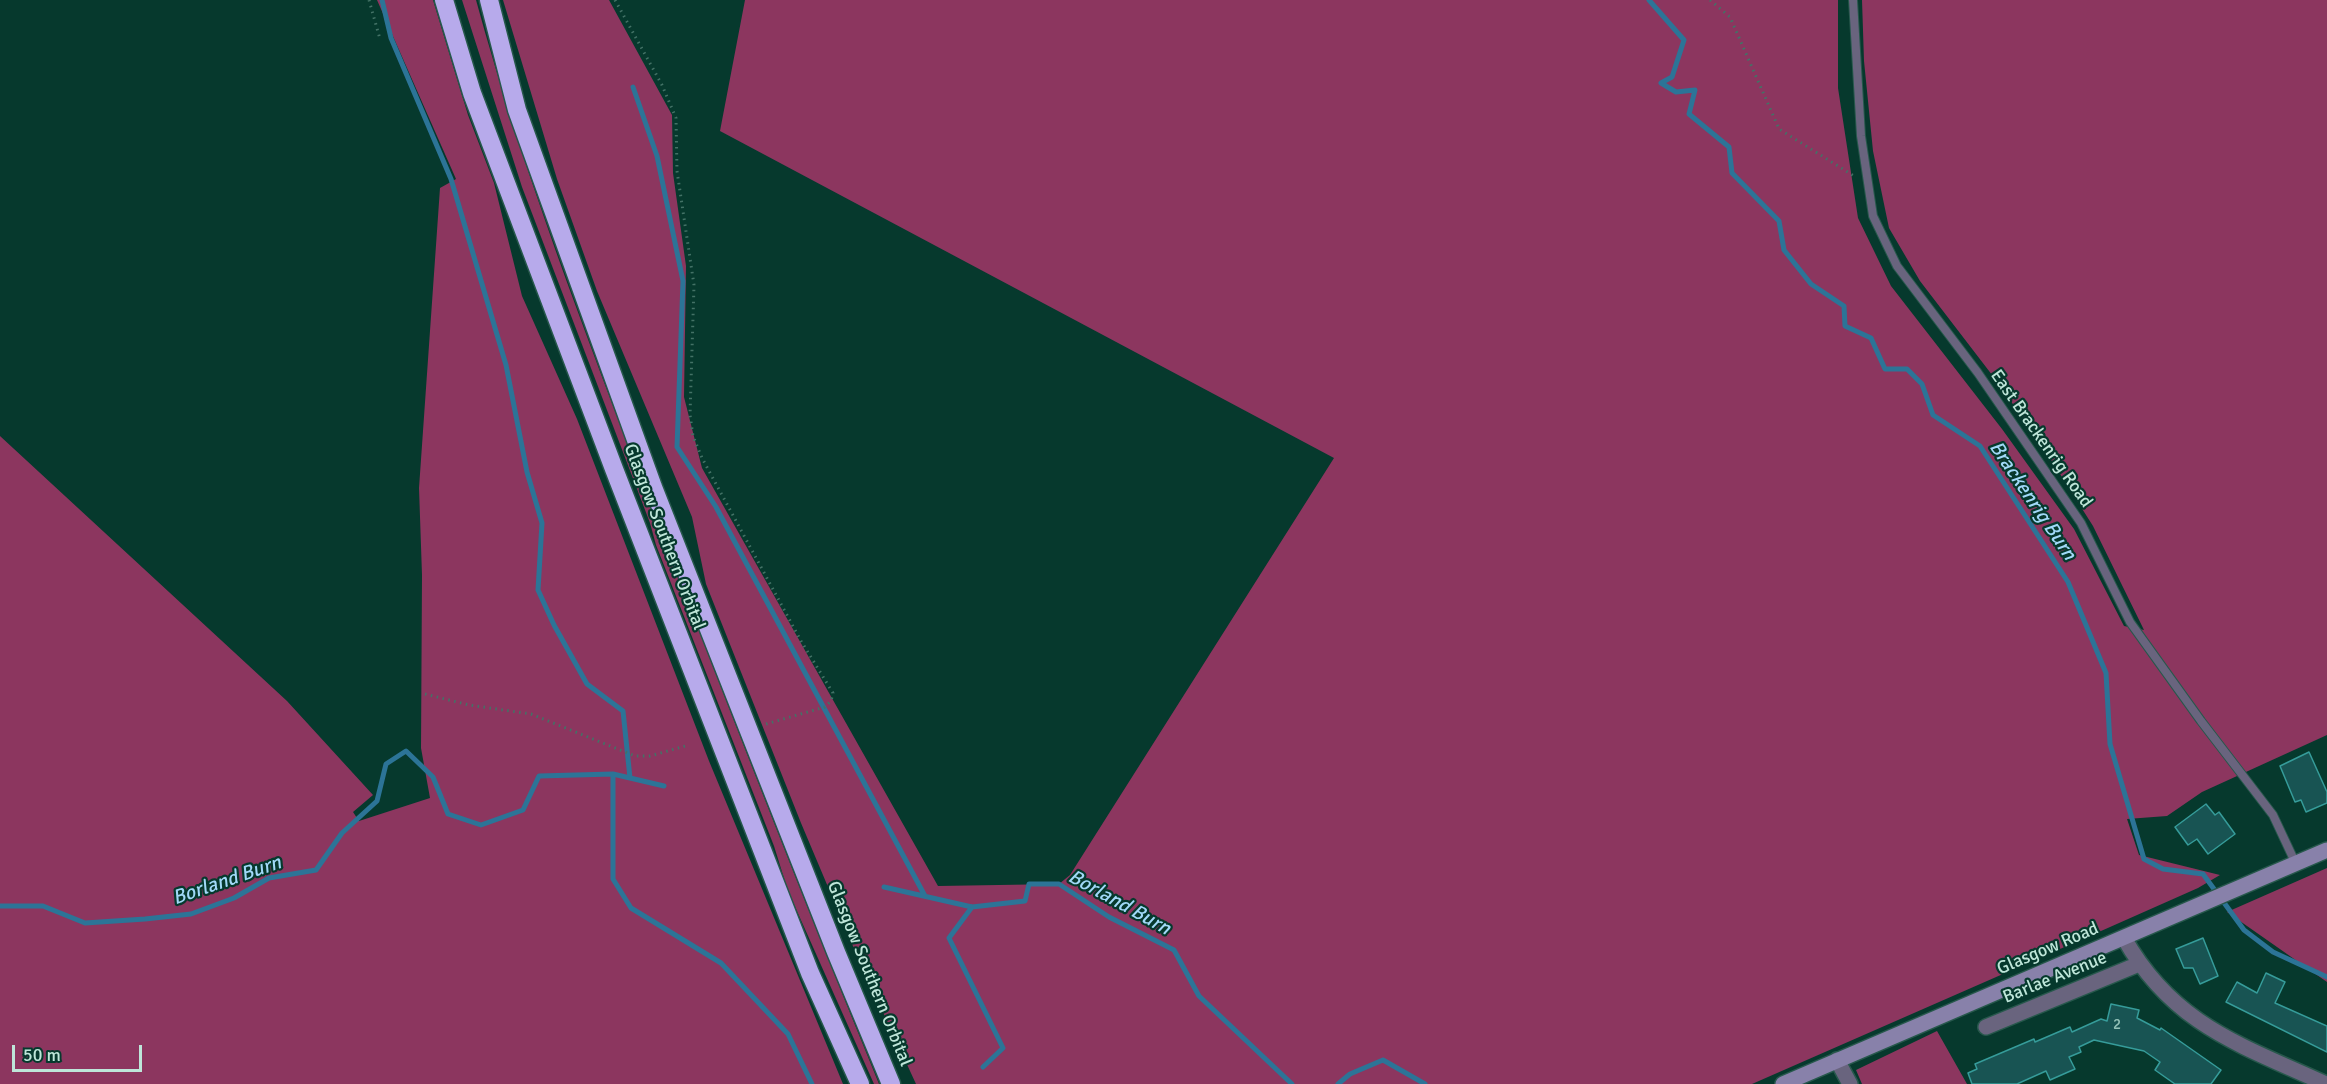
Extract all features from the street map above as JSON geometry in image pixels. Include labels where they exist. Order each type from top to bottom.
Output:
[{"type":"highway","name":"Glasgow Southern Orbital","points":[[444,0],[472,93],[610,458],[810,972],[860,1084]]},
{"type":"highway","name":"Glasgow Southern Orbital","points":[[489,0],[517,110],[654,487],[836,952],[891,1084]]},
{"type":"main road","name":"Glasgow Road","points":[[1783,1084],[2327,850]]},
{"type":"street","name":"Barlae Avenue","points":[[2124,938],[2139,964],[2160,989],[2189,1015],[2226,1038],[2326,1084]]},
{"type":"street","name":"Barlae Avenue","points":[[1986,1027],[2139,964]]},
{"type":"street","points":[[1837,1060],[1850,1084]]},
{"type":"lane","name":"East Brackenrig Road","points":[[1853,0],[1861,136],[1873,216],[1897,266],[1978,373],[2081,523],[2130,621],[2201,721],[2273,815],[2296,864]]},
{"type":"path","points":[[369,0],[381,39]]},
{"type":"path","points":[[615,0],[662,85],[676,118],[677,171],[694,285],[689,391],[693,436],[702,458],[801,641],[833,693],[831,701],[825,706],[766,724]]},
{"type":"path","points":[[1710,0],[1730,17],[1779,129],[1869,185]]},
{"type":"path","points":[[426,694],[469,705],[531,714],[635,756],[650,756],[689,745]]},
{"type":"shaded area","points":[[377,0],[433,0],[468,115],[494,183],[522,296],[577,419],[709,761],[843,1084],[0,1084],[0,436],[287,701],[373,795],[353,812],[359,821],[430,798],[421,748],[422,575],[419,488],[440,188],[456,179]]},
{"type":"shaded area","points":[[462,0],[476,0],[513,125],[577,310],[732,716],[879,1084],[874,1084],[788,891],[774,846],[656,545],[650,523],[522,187]]},
{"type":"shaded area","points":[[503,0],[609,0],[672,115],[673,173],[686,266],[684,397],[702,468],[938,886],[1059,884],[1070,875],[1334,458],[720,131],[745,0],[1838,0],[1838,88],[1858,218],[1891,286],[2002,429],[2074,529],[2124,626],[2144,630],[2093,526],[1999,384],[1920,281],[1889,228],[1873,151],[1864,61],[1862,0],[2327,0],[2327,735],[2202,792],[2167,816],[2127,819],[2139,855],[2220,875],[2198,888],[1752,1084],[916,1084],[858,958],[801,823],[706,584],[692,517],[597,291],[557,179]]},
{"type":"shaded area","points":[[2327,868],[2327,982],[2227,912]]},
{"type":"shaded area","points":[[1937,1031],[1967,1084],[1862,1084],[1856,1070]]},
{"type":"building","points":[[2309,752],[2327,792],[2327,803],[2306,812],[2301,800],[2295,802],[2280,766]]},
{"type":"building","points":[[2206,804],[2215,815],[2219,812],[2235,834],[2208,854],[2197,839],[2188,845],[2175,827]]},
{"type":"building","points":[[2203,938],[2218,976],[2200,984],[2193,968],[2184,968],[2176,949]]},
{"type":"building","points":[[2266,973],[2285,982],[2275,1003],[2327,1026],[2327,1052],[2226,1002],[2237,982],[2257,993]]},
{"type":"building","points":[[2111,1004],[2139,1010],[2137,1018],[2160,1030],[2161,1028],[2221,1070],[2211,1084],[2175,1084],[2155,1070],[2160,1062],[2144,1051],[2094,1040],[2079,1047],[2081,1052],[2069,1057],[2075,1069],[2050,1080],[2046,1071],[2017,1084],[1972,1084],[1968,1073],[1977,1069],[1975,1064],[2034,1039],[2035,1042],[2070,1027],[2072,1032],[2101,1019],[2107,1021]]},
{"type":"waterway","points":[[382,0],[391,38],[451,179],[506,365],[527,472],[542,523],[538,590],[554,625],[587,684],[623,711],[630,778]]},
{"type":"waterway","name":"Brackenrig Burn","points":[[1649,0],[1684,40],[1672,77],[1661,83],[1676,92],[1695,90],[1689,114],[1729,147],[1732,173],[1779,221],[1784,250],[1811,284],[1844,306],[1845,326],[1871,338],[1885,369],[1907,369],[1922,384],[1933,415],[1980,446],[2068,582],[2106,673],[2110,744],[2144,859],[2163,869],[2203,874],[2244,930],[2273,952],[2327,977]]},
{"type":"waterway","points":[[633,87],[657,156],[683,281],[677,447],[716,507],[925,896]]},
{"type":"waterway","name":"Borland Burn","points":[[0,906],[43,906],[85,923],[191,914],[234,898],[269,878],[316,870],[342,833],[377,801],[386,764],[406,751],[433,777],[448,814],[481,825],[523,810],[539,776],[613,774],[664,786]]},
{"type":"waterway","points":[[613,774],[613,879],[631,908],[721,963],[788,1034],[812,1084]]},
{"type":"waterway","name":"Borland Burn","points":[[884,887],[972,907],[1025,901],[1029,884],[1059,884],[1109,917],[1174,950],[1199,996],[1292,1084]]},
{"type":"waterway","points":[[972,907],[949,938],[1003,1048],[983,1067]]},
{"type":"waterway","name":"Borland Burn","points":[[1338,1084],[1350,1074],[1383,1060],[1425,1084]]}]
